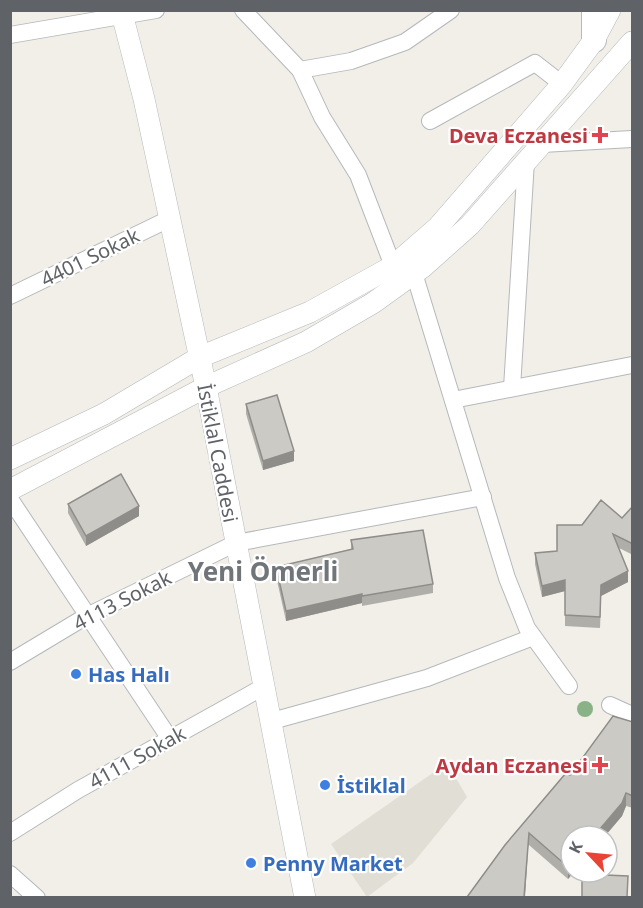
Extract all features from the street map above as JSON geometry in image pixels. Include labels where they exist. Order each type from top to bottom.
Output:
[{"type":"main road","points":[[594,10],[594,40]]},
{"type":"street","points":[[243,10],[300,70],[322,117],[358,175],[393,266]]},
{"type":"street","points":[[300,70],[351,61],[405,42],[451,10]]},
{"type":"street","points":[[10,459],[104,414],[200,357],[310,312],[393,266],[438,227],[562,84],[594,40],[610,10]]},
{"type":"street","points":[[10,35],[149,11]]},
{"type":"street","name":"İstiklal Caddesi","points":[[122,14],[144,99],[200,357],[305,897]]},
{"type":"street","points":[[10,490],[206,387],[306,342],[373,303],[414,273],[470,225],[633,42]]},
{"type":"street","points":[[430,121],[535,63],[562,84]]},
{"type":"street","points":[[542,144],[633,139]]},
{"type":"street","points":[[512,388],[526,161]]},
{"type":"street","name":"4401 Sokak","points":[[10,296],[169,219]]},
{"type":"street","points":[[414,273],[507,578],[533,637],[569,686]]},
{"type":"street","points":[[453,400],[633,365]]},
{"type":"street","name":"4113 Sokak","points":[[10,662],[90,615],[236,543],[483,497]]},
{"type":"street","points":[[10,499],[90,615],[170,739]]},
{"type":"street","points":[[272,721],[427,678],[533,637]]},
{"type":"street","name":"4111 Sokak","points":[[10,833],[78,790],[265,686]]},
{"type":"street","points":[[610,705],[633,716]]},
{"type":"street","points":[[10,874],[37,897]]},
{"type":"shaded area","points":[[447,763],[467,797],[413,863],[367,897],[331,844]]},
{"type":"building","points":[[277,395],[294,451],[263,461],[246,404]]},
{"type":"building","points":[[121,474],[139,506],[86,536],[68,504]]},
{"type":"building","points":[[601,500],[622,518],[633,506],[633,544],[613,534],[628,571],[601,585],[600,617],[565,615],[565,580],[542,586],[535,553],[557,551],[557,525],[582,525]]},
{"type":"building","points":[[423,530],[433,584],[362,596],[362,594],[286,611],[276,567],[353,549],[351,540]]},
{"type":"building","points":[[613,716],[633,722],[633,796],[626,793],[622,803],[604,824],[559,824],[559,859],[529,833],[524,897],[467,897],[505,845],[566,773],[570,775]]},
{"type":"building","points":[[619,876],[628,876],[627,897],[582,897],[582,884],[619,884]]},
{"type":"place","name":"Deva Eczanesi","points":[[600,135]]},
{"type":"place","name":"Has Halı","points":[[76,674]]},
{"type":"place","name":"Aydan Eczanesi","points":[[600,765]]},
{"type":"place","name":"İstiklal","points":[[325,785]]},
{"type":"place","name":"Penny Market","points":[[251,863]]},
{"type":"district","name":"Yeni Ömerli","points":[[263,571]]}]
